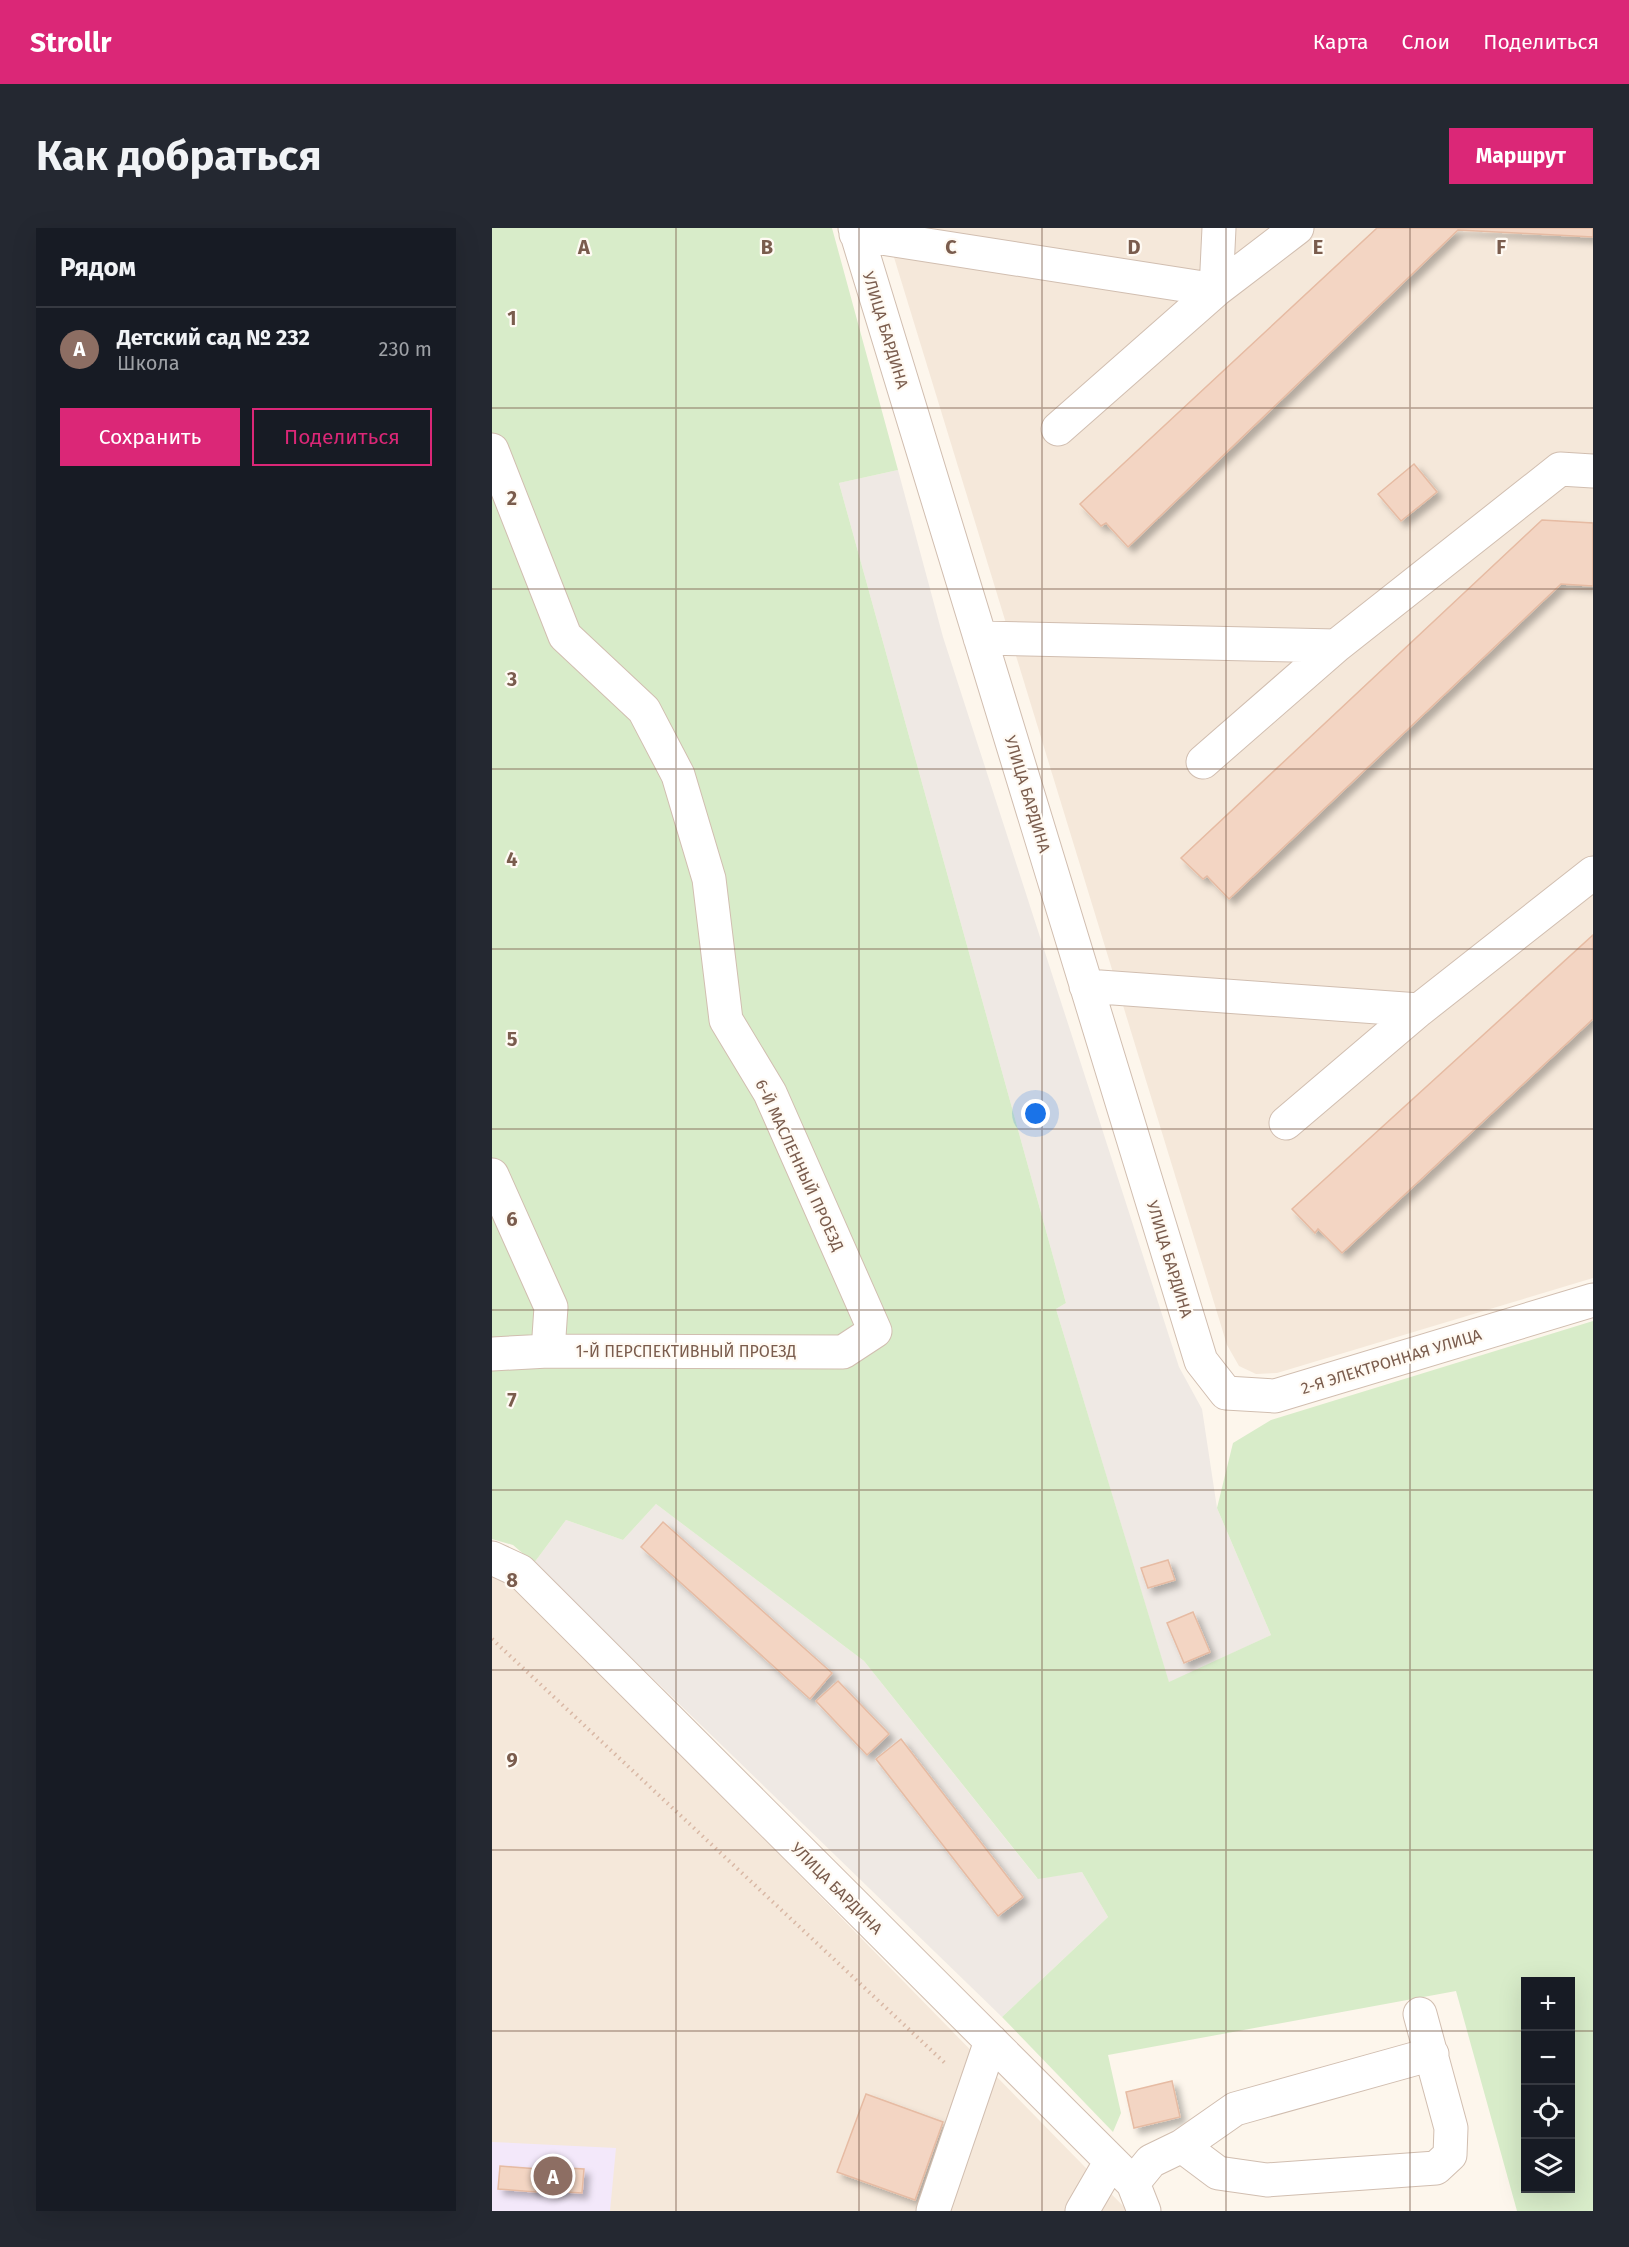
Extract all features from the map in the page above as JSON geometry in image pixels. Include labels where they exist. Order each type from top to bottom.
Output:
[{"type":"street","points":[[1216,290],[1219,228]]},
{"type":"street","points":[[1058,429],[1216,290],[1297,228]]},
{"type":"street","points":[[856,231],[941,237],[1216,290]]},
{"type":"street","name":"УЛИЦА БАРДИНА","points":[[856,231],[1201,1361]]},
{"type":"street","name":"6-Й МАСЛЕННЫЙ ПРОЕЗД","points":[[492,450],[566,636],[644,710],[678,775],[709,879],[726,1020],[770,1093],[875,1331]]},
{"type":"street","points":[[1203,762],[1336,646],[1560,469],[1593,471]]},
{"type":"street","points":[[980,638],[1336,646]]},
{"type":"street","points":[[1286,1123],[1419,1010],[1593,873]]},
{"type":"street","points":[[1086,986],[1419,1010]]},
{"type":"street","points":[[492,1175],[550,1307],[548,1351]]},
{"type":"street","name":"2-Я ЭЛЕКТРОННАЯ УЛИЦА","points":[[1201,1361],[1226,1393],[1275,1396],[1593,1300]]},
{"type":"street","name":"1-Й ПЕРСПЕКТИВНЫЙ ПРОЕЗД","points":[[492,1354],[548,1351],[843,1352],[875,1331]]},
{"type":"street","name":"УЛИЦА БАРДИНА","points":[[506,1564],[991,2041],[1130,2185]]},
{"type":"street","points":[[1182,2146],[1218,2173],[1267,2180],[1436,2168],[1449,2155],[1451,2128],[1420,2014]]},
{"type":"street","points":[[933,2211],[991,2041]]},
{"type":"street","points":[[1082,2211],[1130,2185],[1151,2161],[1182,2146],[1235,2109],[1432,2055]]},
{"type":"path","points":[[492,1639],[974,2090]]},
{"type":"shaded area","points":[[885,228],[1593,228],[1593,1278],[1277,1373],[1256,1374],[1239,1366],[1227,1345]]},
{"type":"shaded area","points":[[898,470],[943,637],[1179,1367],[1202,1409],[1217,1508],[1271,1635],[1169,1683],[1056,1309],[1066,1303],[839,483]]},
{"type":"shaded area","points":[[656,1504],[864,1661],[1037,1878],[1082,1872],[1108,1917],[1002,2017],[534,1563],[566,1520],[623,1540]]},
{"type":"shaded area","points":[[492,1571],[515,1584],[1128,2211],[492,2211]]},
{"type":"shaded area","points":[[492,2142],[616,2148],[610,2211],[492,2211]]},
{"type":"green space","points":[[492,228],[832,228],[898,470],[839,483],[1066,1303],[1056,1309],[1169,1682],[1271,1635],[1217,1508],[1233,1443],[1271,1420],[1593,1321],[1593,2211],[1517,2211],[1456,1991],[1108,2055],[1121,2113],[1113,2132],[1002,2017],[1108,1917],[1082,1872],[1038,1879],[864,1661],[656,1504],[623,1540],[566,1520],[534,1563],[513,1545],[492,1539]]},
{"type":"building","points":[[1377,228],[1593,228],[1593,237],[1458,230],[1128,547],[1106,523],[1101,526],[1080,504]]},
{"type":"building","points":[[1414,464],[1437,492],[1401,521],[1378,494]]},
{"type":"building","points":[[1542,520],[1593,523],[1593,586],[1561,584],[1229,899],[1207,876],[1203,879],[1181,858]]},
{"type":"building","points":[[1593,935],[1593,1019],[1342,1253],[1318,1229],[1315,1233],[1292,1209]]},
{"type":"building","points":[[663,1522],[832,1673],[810,1699],[641,1547]]},
{"type":"building","points":[[1168,1560],[1175,1580],[1148,1588],[1141,1568]]},
{"type":"building","points":[[1193,1612],[1210,1652],[1184,1663],[1167,1623]]},
{"type":"building","points":[[838,1681],[889,1734],[867,1755],[816,1701]]},
{"type":"building","points":[[901,1739],[1023,1897],[998,1916],[876,1759]]},
{"type":"building","points":[[1172,2081],[1180,2117],[1134,2128],[1126,2092]]},
{"type":"building","points":[[866,2094],[943,2122],[915,2200],[837,2172]]},
{"type":"building","points":[[500,2166],[538,2169],[536,2192],[498,2189]]},
{"type":"building","points":[[551,2167],[584,2169],[582,2193],[549,2191]]},
{"type":"place","name":"Детский сад № 232","points":[[553,2176]]}]
